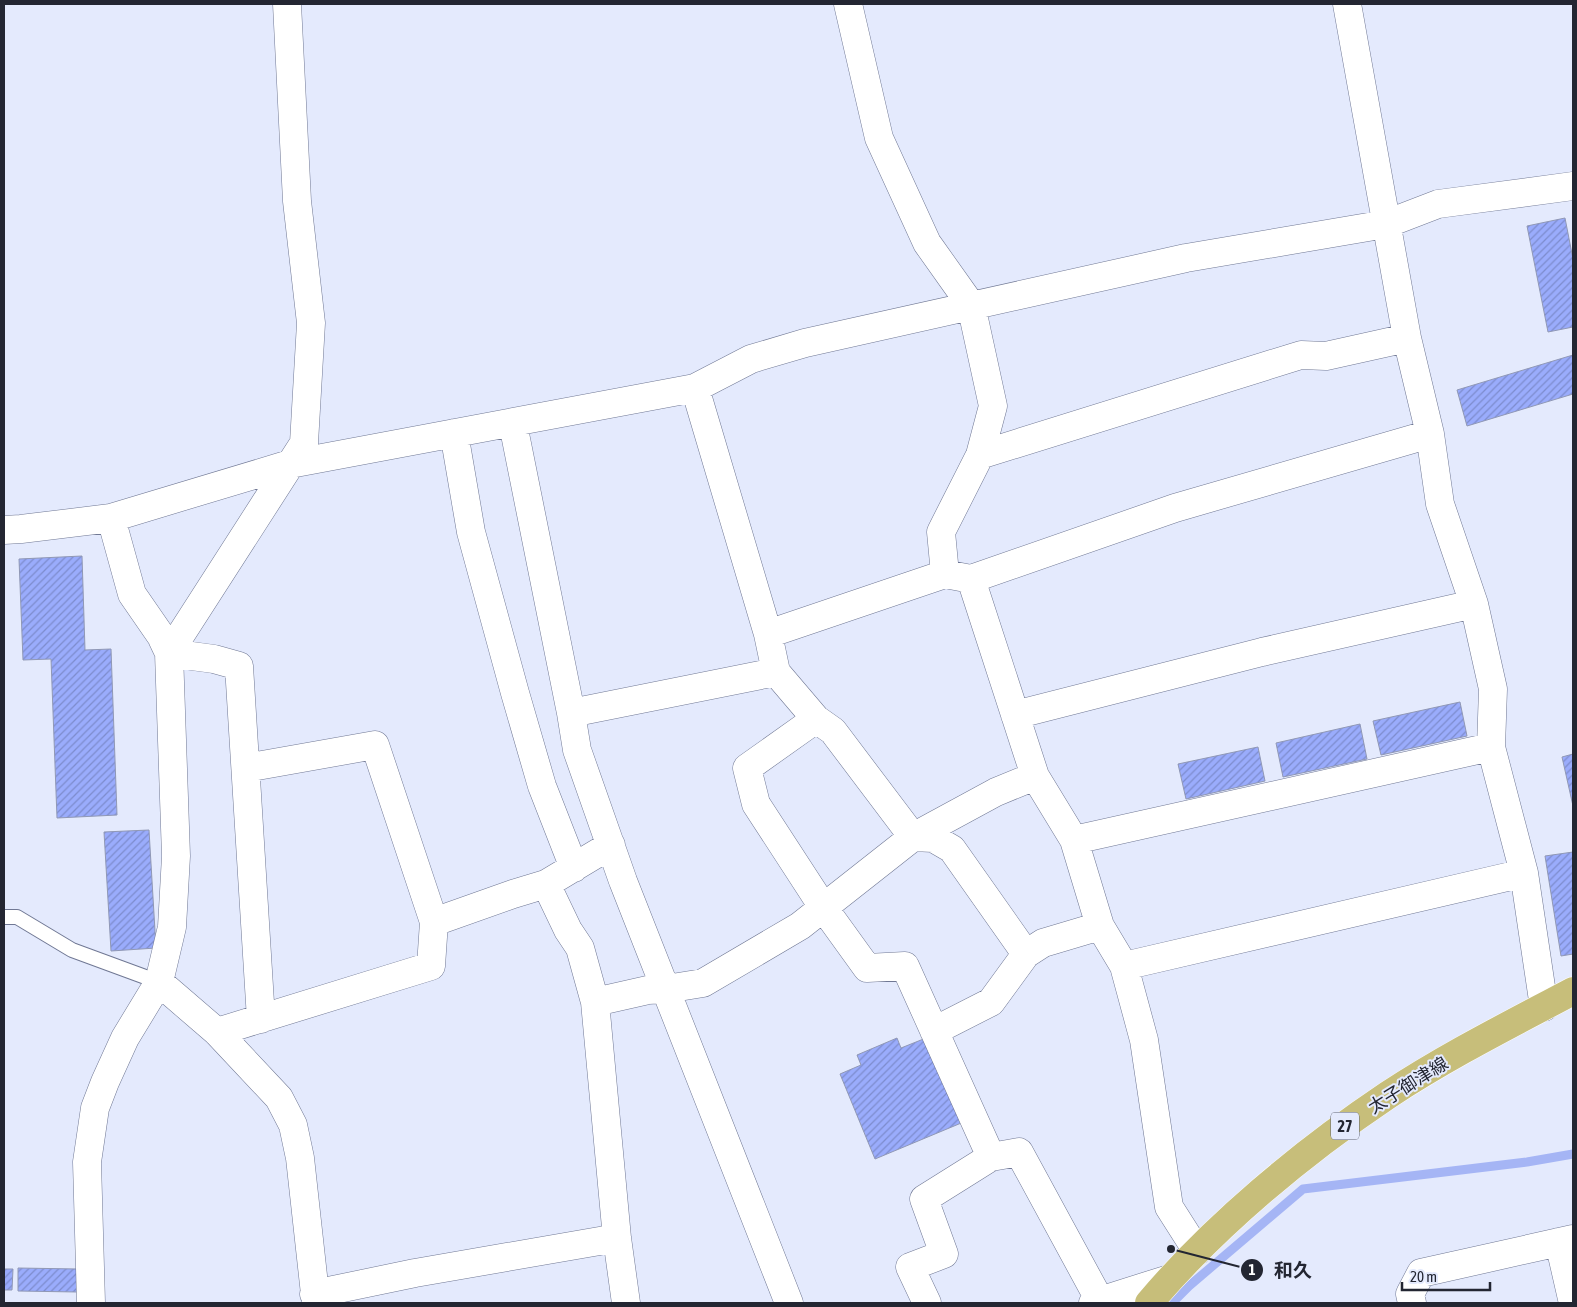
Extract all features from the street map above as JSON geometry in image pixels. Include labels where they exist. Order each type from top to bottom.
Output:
[{"type":"main road","name":"太子御津線","points":[[1148,1303],[1196,1252],[1288,1168],[1389,1095],[1463,1051],[1573,991]]},
{"type":"street","points":[[169,653],[304,443],[311,323],[297,201],[287,4]]},
{"type":"street","points":[[848,4],[879,138],[926,242],[971,306],[993,406],[980,455],[941,532],[1015,715],[1035,776],[1074,840],[1100,926],[1124,966],[1144,1040],[1169,1207],[1196,1252]]},
{"type":"street","points":[[1347,4],[1407,338],[1430,434],[1440,504],[1474,604],[1492,689],[1491,747],[1524,873],[1544,1007]]},
{"type":"street","points":[[4,530],[111,518],[290,464],[454,433],[513,424],[694,388],[751,359],[805,343],[1186,258],[1386,224],[1438,204],[1573,186]]},
{"type":"street","points":[[980,455],[1301,355],[1326,356],[1407,338]]},
{"type":"street","points":[[694,388],[768,634],[776,672],[816,719],[833,731],[913,837],[932,838],[952,849],[1026,954]]},
{"type":"street","points":[[513,424],[578,750],[623,881],[789,1303]]},
{"type":"street","points":[[454,433],[472,532],[512,684],[542,786],[574,868]]},
{"type":"street","points":[[768,634],[958,577],[1175,508],[1430,434]]},
{"type":"street","points":[[91,1303],[87,1162],[95,1108],[125,1038],[159,982],[172,927],[176,856],[169,653],[161,636],[132,594],[111,518]]},
{"type":"street","points":[[1015,715],[1262,652],[1474,604]]},
{"type":"street","points":[[169,653],[214,659],[239,666],[261,1019]]},
{"type":"street","points":[[571,713],[776,672]]},
{"type":"street","points":[[816,719],[747,768],[756,804],[822,907],[867,968],[905,966],[991,1157]]},
{"type":"street","points":[[217,1032],[431,966],[434,922],[374,745],[246,768]]},
{"type":"street","points":[[1074,840],[1491,747]]},
{"type":"street","points":[[595,1002],[648,990],[666,990],[703,983],[800,926],[913,837],[996,792],[1035,776]]},
{"type":"street","points":[[434,922],[546,884],[611,845]]},
{"type":"street","points":[[1124,966],[1524,873]]},
{"type":"street","points":[[546,884],[568,930],[580,948],[595,1002],[617,1238],[626,1303]]},
{"type":"street","points":[[934,1031],[991,1002],[1026,954],[1043,943],[1100,926]]},
{"type":"street","points":[[159,982],[217,1032],[279,1098],[293,1125],[300,1158],[315,1299],[415,1273],[617,1238]]},
{"type":"street","points":[[927,1303],[910,1267],[944,1254],[924,1199],[991,1157],[1019,1152],[1096,1302],[1169,1279]]},
{"type":"street","points":[[1412,1303],[1410,1294],[1421,1273],[1566,1240],[1572,1303]]},
{"type":"lane","points":[[4,917],[17,917],[72,950],[159,982]]},
{"type":"building","points":[[1565,218],[1573,259],[1573,327],[1548,332],[1527,226]]},
{"type":"building","points":[[1573,355],[1573,394],[1467,426],[1457,390]]},
{"type":"building","points":[[82,556],[85,650],[111,649],[117,815],[57,818],[51,659],[23,660],[19,559]]},
{"type":"building","points":[[1460,702],[1467,736],[1381,755],[1373,721]]},
{"type":"building","points":[[1360,724],[1367,759],[1283,777],[1276,743]]},
{"type":"building","points":[[1258,747],[1265,781],[1186,799],[1178,764]]},
{"type":"building","points":[[1573,754],[1573,806],[1562,757]]},
{"type":"building","points":[[149,830],[156,948],[111,951],[104,832]]},
{"type":"building","points":[[1573,852],[1573,954],[1561,956],[1545,856]]},
{"type":"building","points":[[931,1036],[966,1121],[875,1159],[840,1074],[861,1065],[857,1055],[897,1038],[901,1048]]},
{"type":"building","points":[[18,1268],[78,1269],[77,1292],[18,1291]]},
{"type":"building","points":[[4,1269],[13,1269],[12,1290],[4,1290]]},
{"type":"waterway","points":[[1172,1303],[1189,1286],[1303,1189],[1527,1162],[1573,1154]]},
{"type":"place","name":"和久","points":[[1171,1249]]}]
